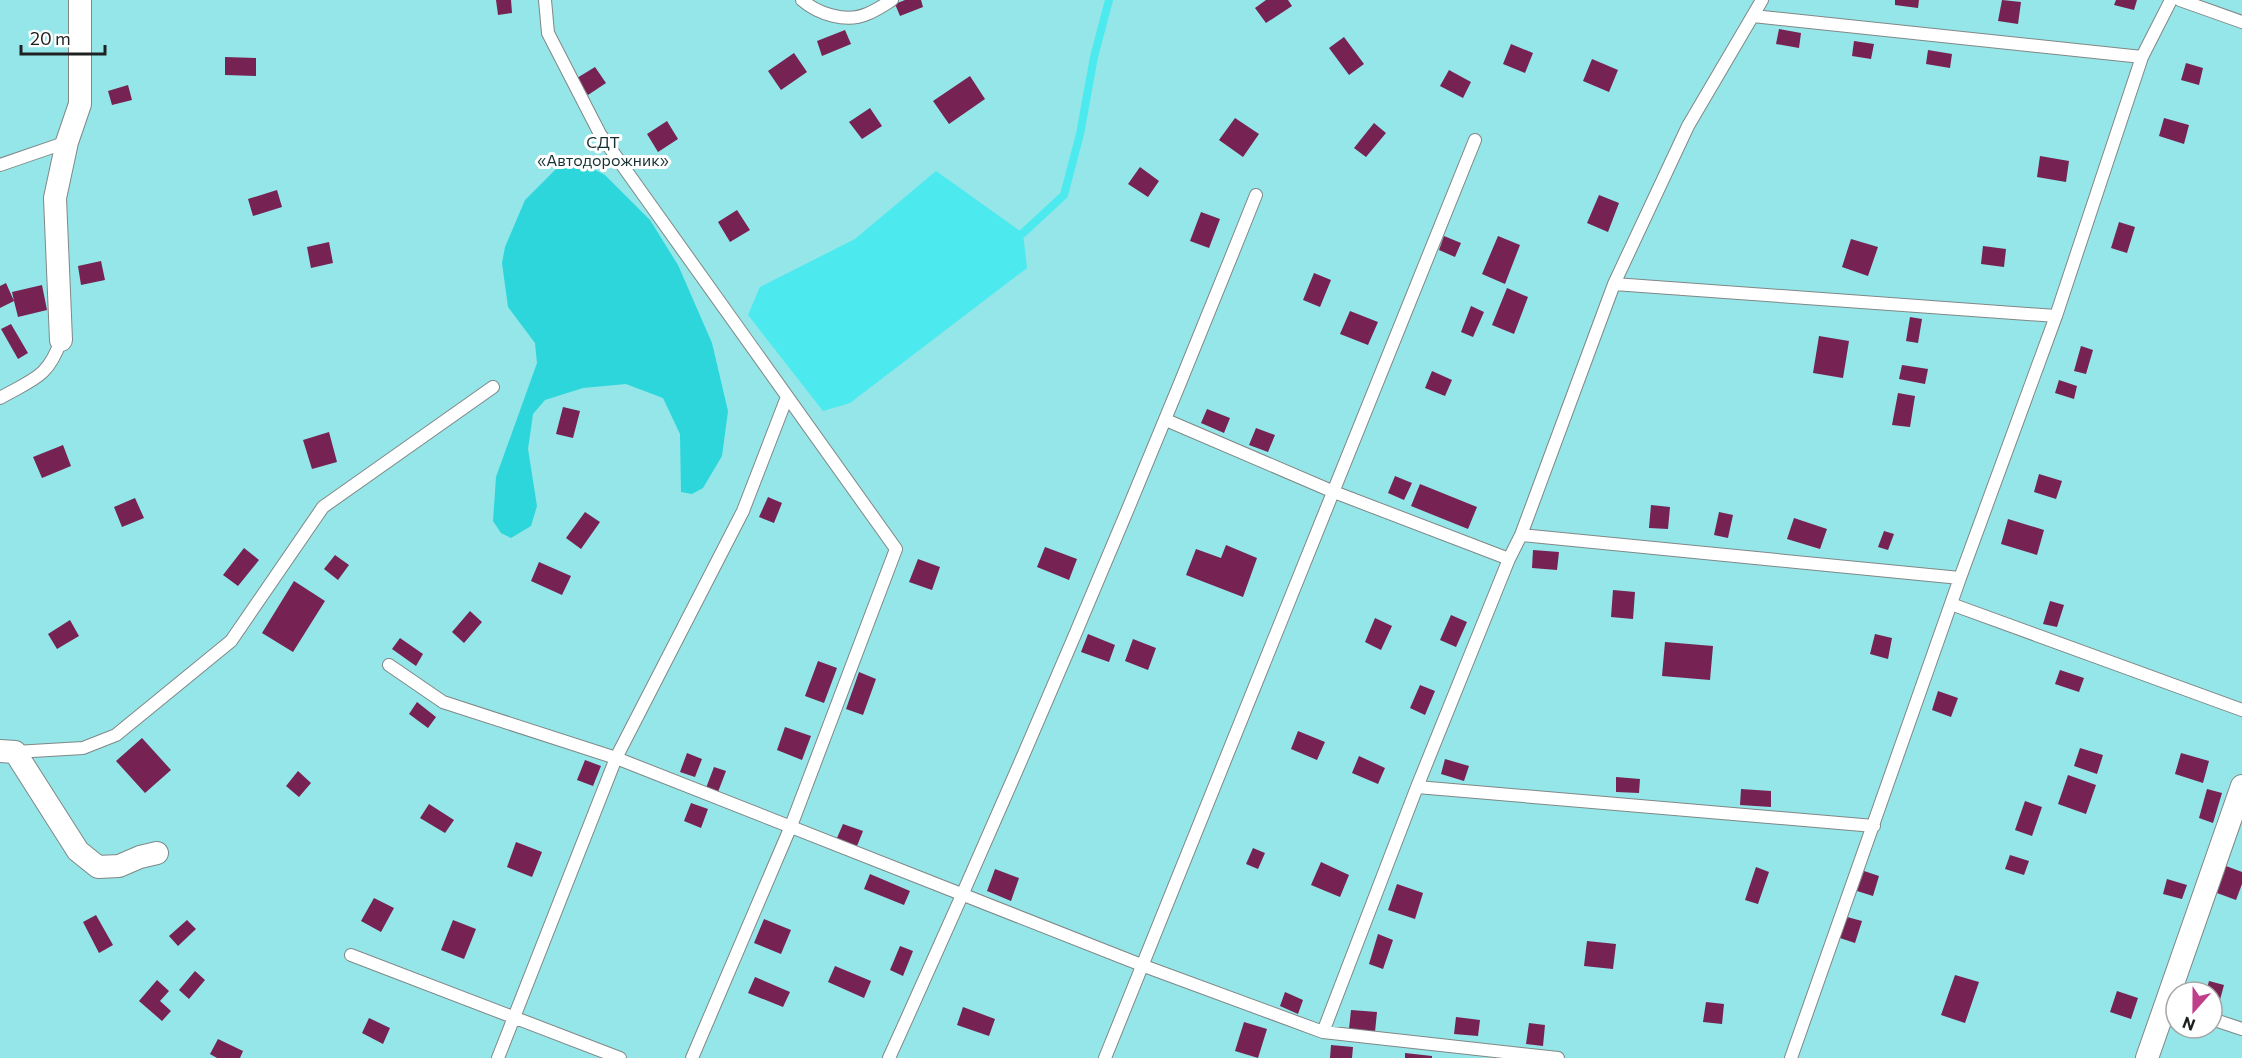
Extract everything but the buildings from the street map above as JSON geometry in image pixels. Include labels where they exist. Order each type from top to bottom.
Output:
[{"type":"street","points":[[61,340],[55,198],[67,142],[80,104],[80,0]]},
{"type":"street","points":[[8,752],[78,851],[98,867],[119,866],[157,853]]},
{"type":"street","points":[[2180,980],[2242,786]]},
{"type":"street","points":[[2147,1058],[2164,1023]]},
{"type":"lane","points":[[544,0],[548,33],[600,134],[896,549],[791,826],[692,1058]]},
{"type":"lane","points":[[802,0],[828,15],[846,18],[866,15],[892,0]]},
{"type":"lane","points":[[1323,1032],[1417,787],[1509,559],[1521,535],[1614,284],[1688,126],[1754,16],[1761,0]]},
{"type":"lane","points":[[1791,1058],[1960,578],[2056,316],[2142,57],[2171,0]]},
{"type":"lane","points":[[2180,0],[2242,22]]},
{"type":"lane","points":[[1754,16],[2142,57]]},
{"type":"lane","points":[[1105,1058],[1475,140]]},
{"type":"lane","points":[[0,165],[67,142]]},
{"type":"lane","points":[[889,1058],[963,894],[1166,420],[1256,195]]},
{"type":"lane","points":[[1614,284],[2056,316]]},
{"type":"lane","points":[[0,398],[43,374],[54,360],[61,340]]},
{"type":"lane","points":[[8,752],[83,748],[116,735],[231,641],[323,507],[493,387]]},
{"type":"lane","points":[[498,1058],[615,758],[743,511],[787,397]]},
{"type":"lane","points":[[1166,420],[1334,492],[1509,559]]},
{"type":"lane","points":[[1521,535],[1960,578]]},
{"type":"lane","points":[[1951,604],[2242,710]]},
{"type":"lane","points":[[389,665],[443,702],[615,758],[1144,966],[1323,1032],[1558,1058]]},
{"type":"lane","points":[[1417,787],[1874,826]]},
{"type":"lane","points":[[351,955],[620,1058]]},
{"type":"lane","points":[[2224,1023],[2242,1029]]},
{"type":"green space","name":"СДТ «Автодорожник»","points":[[0,0],[2242,0],[2242,1058],[0,1058]]},
{"type":"shaded area","points":[[582,163],[605,175],[650,220],[678,265],[712,343],[728,411],[722,456],[703,488],[692,494],[681,492],[680,434],[663,398],[626,384],[583,388],[545,400],[533,414],[528,449],[537,506],[531,526],[511,538],[501,533],[493,521],[496,477],[537,363],[535,343],[508,307],[502,263],[505,247],[525,200],[556,169],[567,164]]},
{"type":"shaded area","points":[[936,171],[1023,233],[1027,268],[850,403],[823,411],[748,315],[760,287],[855,239]]},
{"type":"waterway","points":[[1023,233],[1064,195],[1080,134],[1094,57],[1109,0]]}]
